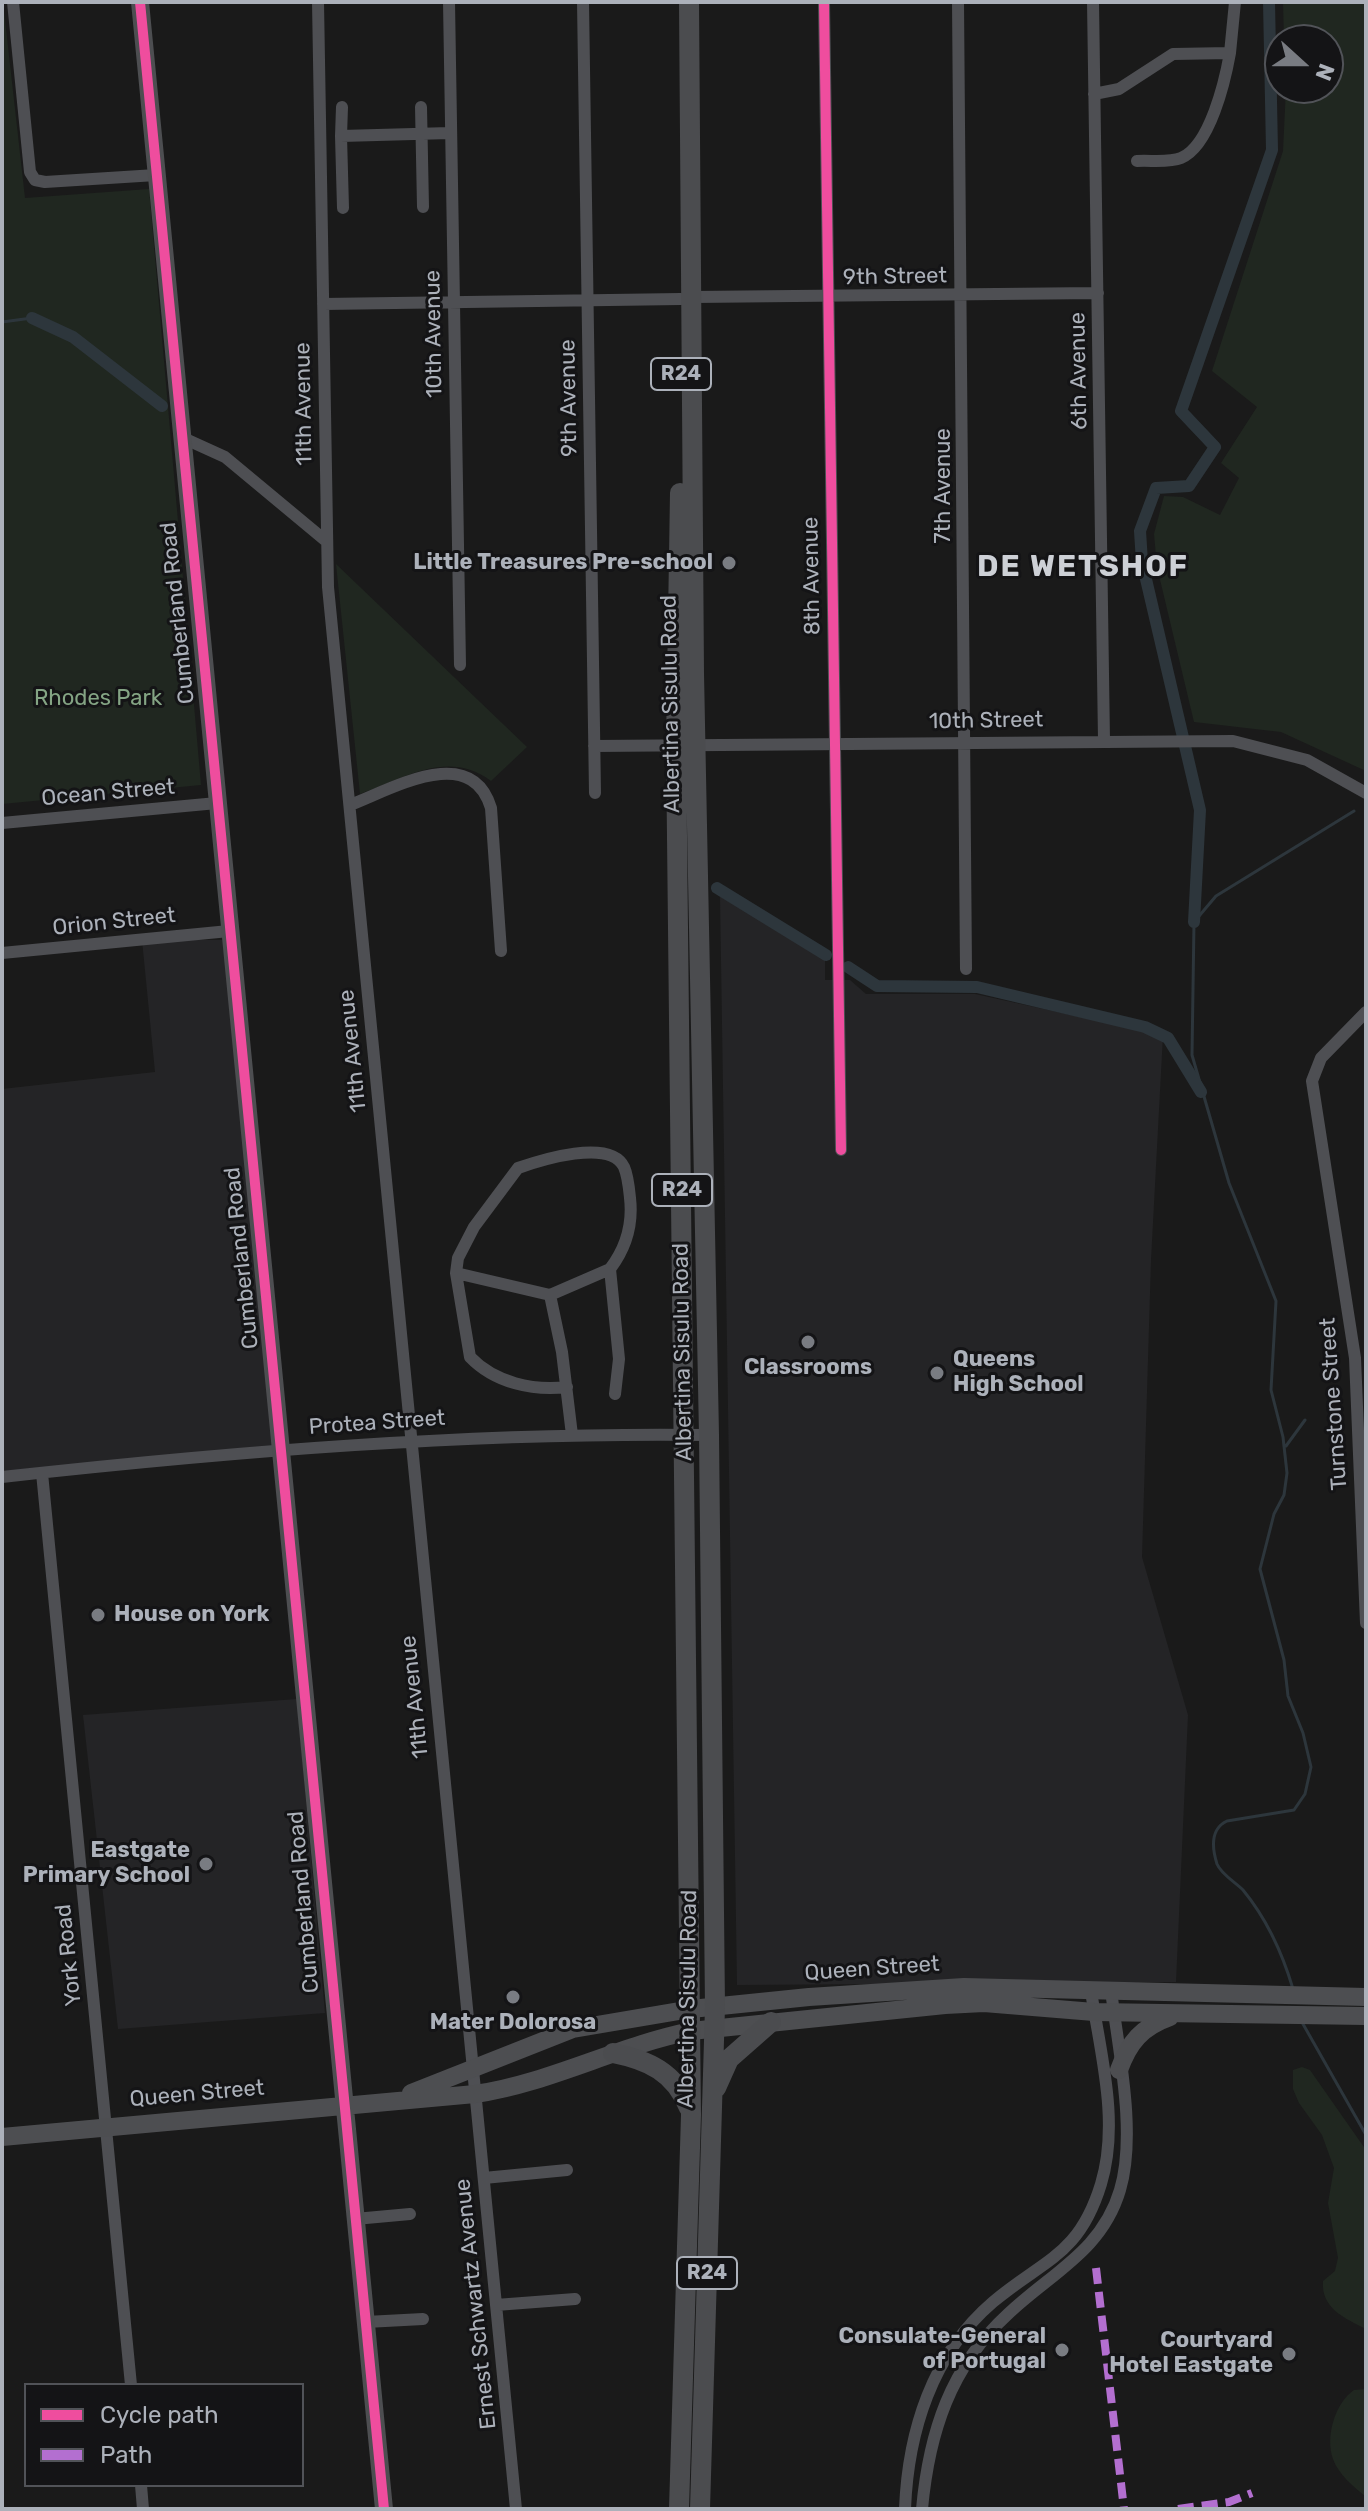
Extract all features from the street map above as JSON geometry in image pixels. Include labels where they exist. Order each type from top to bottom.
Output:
[{"type":"main road","name":"Albertina Sisulu Road","points":[[675,2],[687,298]]},
{"type":"main road","name":"Albertina Sisulu Road","points":[[679,2509],[691,2115],[685,1435],[689,2]]},
{"type":"main road","name":"Albertina Sisulu Road","points":[[685,746],[709,1435],[714,2017],[700,2509]]},
{"type":"main road","points":[[710,2104],[729,2059],[771,2022]]},
{"type":"main road","points":[[613,2053],[647,2062],[667,2073],[684,2096],[691,2115]]},
{"type":"street","points":[[13,2],[30,172],[35,180],[45,182],[156,175]]},
{"type":"street","name":"Cumberland Road","points":[[140,2],[384,2509]]},
{"type":"street","name":"11th Avenue","points":[[318,2],[326,541],[475,2094]]},
{"type":"street","name":"10th Avenue","points":[[449,2],[460,665]]},
{"type":"street","name":"9th Avenue","points":[[583,2],[595,793]]},
{"type":"street","name":"8th Avenue","points":[[824,2],[841,1150]]},
{"type":"street","name":"7th Avenue","points":[[958,2],[966,969]]},
{"type":"street","name":"6th Avenue","points":[[1093,2],[1104,740]]},
{"type":"street","points":[[1137,161],[1178,160],[1190,153],[1202,138],[1224,88],[1235,2]]},
{"type":"street","points":[[1094,94],[1119,89],[1173,54],[1230,53]]},
{"type":"street","points":[[342,107],[343,208]]},
{"type":"street","points":[[421,107],[423,207]]},
{"type":"street","points":[[341,136],[450,133]]},
{"type":"street","name":"9th Street","points":[[323,304],[1098,293]]},
{"type":"street","points":[[181,437],[207,446],[225,457],[326,541]]},
{"type":"street","name":"10th Street","points":[[594,746],[1233,741],[1271,748],[1328,769],[1366,793]]},
{"type":"street","points":[[350,805],[441,772],[459,773],[482,786],[491,808],[501,951]]},
{"type":"street","name":"Ocean Street","points":[[2,823],[217,803]]},
{"type":"street","name":"Orion Street","points":[[2,953],[229,931]]},
{"type":"street","name":"Turnstone Street","points":[[1366,1012],[1321,1058],[1312,1081],[1355,1358],[1366,1623]]},
{"type":"street","points":[[567,1387],[526,1388],[474,1361],[468,1352],[456,1273],[458,1258],[474,1227],[518,1168],[590,1151],[611,1156],[620,1162],[628,1185],[630,1225],[610,1269],[619,1359],[615,1394]]},
{"type":"street","points":[[456,1273],[550,1295],[610,1269]]},
{"type":"street","points":[[550,1295],[567,1387],[572,1435]]},
{"type":"street","points":[[1355,1358],[1366,1367]]},
{"type":"street","name":"Protea Street","points":[[2,1477],[412,1440],[709,1435]]},
{"type":"street","name":"York Road","points":[[42,1473],[131,2383]]},
{"type":"street","name":"Queen Street","points":[[2,2137],[475,2094],[527,2084],[652,2039],[691,2031],[714,2017],[927,1987],[1111,1990],[1265,2005],[1334,2006],[1366,2016]]},
{"type":"street","points":[[905,2509],[906,2467],[917,2424],[930,2389],[953,2347],[994,2301],[1069,2247],[1094,2205],[1102,2181],[1108,2136],[1104,2012],[1111,1990]]},
{"type":"street","points":[[922,2509],[932,2438],[957,2376],[1001,2320],[1063,2272],[1093,2242],[1120,2191],[1126,2150],[1119,2070],[1104,2012],[1091,1991]]},
{"type":"street","name":"Queen Street","points":[[1334,2006],[1366,1997]]},
{"type":"street","name":"Queen Street","points":[[397,2099],[573,2029],[691,2009],[714,2017],[771,2022],[973,2003],[1180,2014],[1265,2005]]},
{"type":"street","points":[[1119,2070],[1136,2036],[1152,2025],[1180,2014]]},
{"type":"street","name":"Ernest Schwartz Avenue","points":[[475,2094],[516,2509]]},
{"type":"street","points":[[484,2178],[567,2170]]},
{"type":"street","points":[[355,2219],[410,2214]]},
{"type":"street","points":[[496,2305],[575,2299]]},
{"type":"street","points":[[366,2322],[423,2319]]},
{"type":"street","points":[[141,2487],[143,2509]]},
{"type":"shaded area","name":"Queens High School","points":[[720,896],[825,959],[825,980],[850,980],[866,994],[975,994],[1163,1035],[1151,1260],[1142,1557],[1188,1715],[1176,1982],[737,1985]]},
{"type":"shaded area","points":[[142,940],[227,940],[281,1453],[2,1478],[2,1089],[155,1072]]},
{"type":"shaded area","name":"Eastgate Primary School","points":[[297,1699],[325,2013],[118,2029],[83,1715]]},
{"type":"green space","name":"Rhodes Park","points":[[3,2],[25,198],[149,189],[201,785],[2,804]]},
{"type":"green space","points":[[1283,2],[1366,2],[1366,771],[1281,732],[1194,722],[1157,567],[1154,534],[1164,496],[1183,497],[1220,515],[1239,478],[1221,463],[1257,407],[1212,371],[1283,151],[1285,104],[1344,104],[1344,24],[1284,24]]},
{"type":"green space","points":[[336,564],[527,747],[491,781],[459,767],[443,767],[410,774],[360,794]]},
{"type":"green space","points":[[1302,2067],[1310,2070],[1366,2150],[1366,2329],[1330,2306],[1323,2291],[1323,2281],[1335,2271],[1338,2258],[1328,2203],[1334,2168],[1322,2135],[1293,2089],[1293,2070]]},
{"type":"green space","points":[[1366,2389],[1366,2497],[1339,2470],[1333,2459],[1330,2441],[1333,2421],[1342,2403],[1354,2390]]},
{"type":"waterway","points":[[1194,922],[1200,810],[1142,562],[1140,531],[1156,488],[1189,486],[1215,447],[1181,411],[1272,150],[1269,2]]},
{"type":"waterway","points":[[2,322],[32,318]]},
{"type":"waterway","points":[[32,318],[73,337],[162,406]]},
{"type":"waterway","points":[[1293,1989],[1266,1925],[1243,1890],[1219,1868],[1213,1845],[1215,1834],[1227,1821],[1294,1810],[1305,1794],[1311,1767],[1303,1733],[1288,1696],[1284,1660],[1260,1569],[1274,1514],[1284,1495],[1287,1473],[1283,1437],[1271,1390],[1276,1301],[1229,1183],[1192,1055],[1194,922],[1216,896],[1354,811]]},
{"type":"waterway","points":[[717,888],[826,955]]},
{"type":"waterway","points":[[848,967],[877,986],[977,987],[1145,1027],[1168,1038],[1201,1092]]},
{"type":"waterway","points":[[1286,1446],[1305,1420]]},
{"type":"waterway","points":[[1303,2024],[1366,2135]]},
{"type":"marked path","points":[[1096,2268],[1124,2509]]},
{"type":"marked path","points":[[1178,2509],[1229,2502],[1252,2493]]},
{"type":"cycle path","points":[[140,2],[384,2509]]},
{"type":"cycle path","points":[[824,2],[841,1150]]},
{"type":"place","name":"Little Treasures Pre-school","points":[[729,563]]},
{"type":"place","name":"Classrooms","points":[[808,1342]]},
{"type":"place","name":"Queens High School","points":[[937,1373]]},
{"type":"place","name":"House on York","points":[[98,1615]]},
{"type":"place","name":"Eastgate Primary School","points":[[206,1864]]},
{"type":"place","name":"Mater Dolorosa","points":[[513,1997]]},
{"type":"place","name":"Consulate-General of Portugal","points":[[1062,2350]]},
{"type":"place","name":"Courtyard Hotel Eastgate","points":[[1289,2354]]},
{"type":"district","name":"DE WETSHOF","points":[[1083,567]]}]
